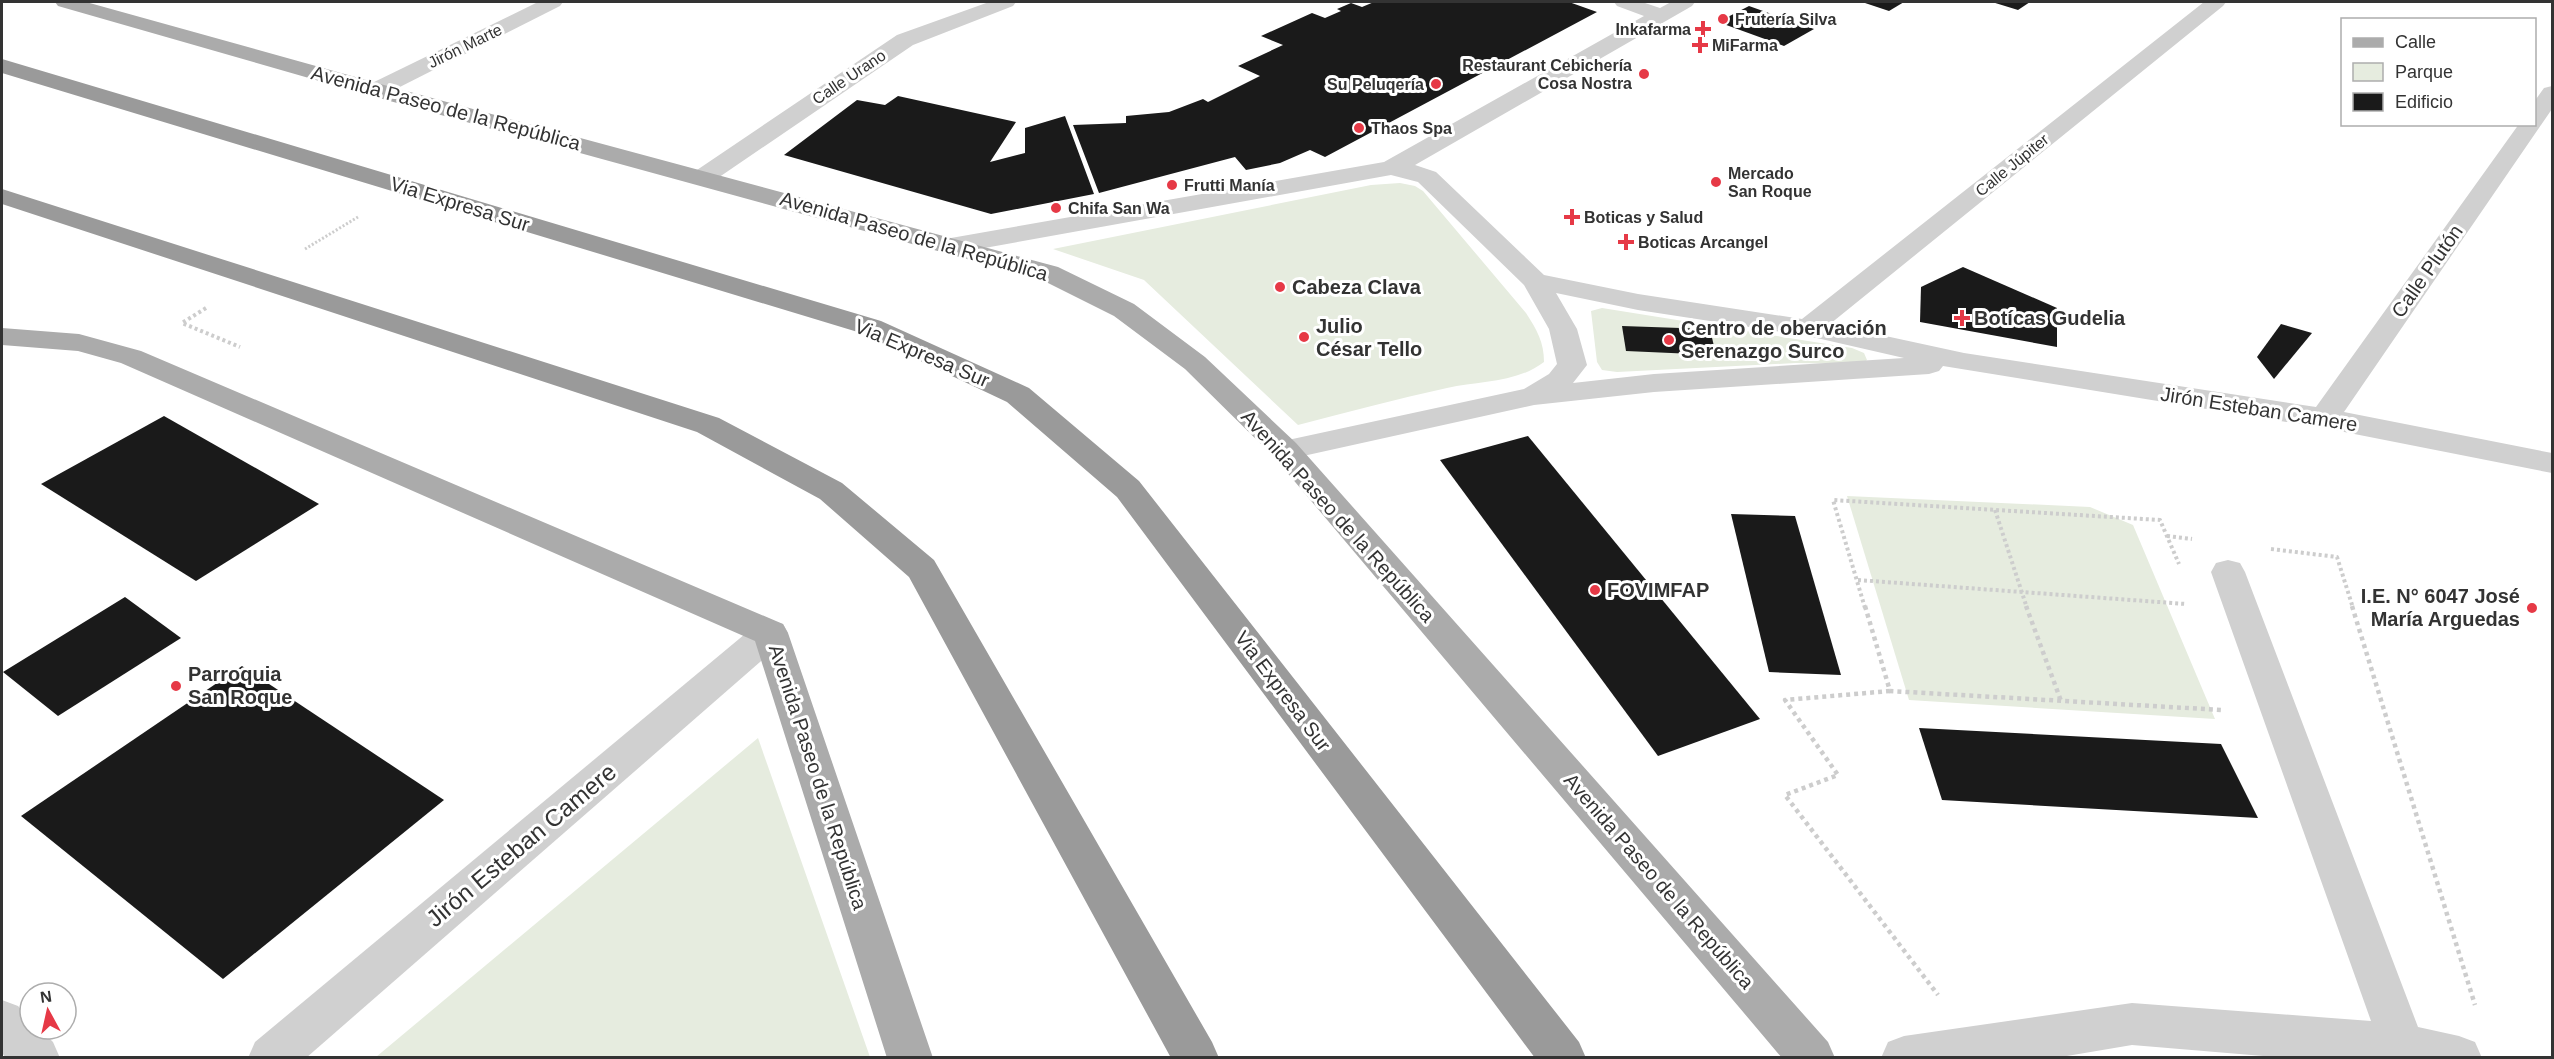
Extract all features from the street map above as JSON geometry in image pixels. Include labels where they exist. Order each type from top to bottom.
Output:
[{"type":"highway","name":"Via Expresa Sur","points":[[2,66],[871,327],[1018,395],[1128,489],[1563,1058]]},
{"type":"highway","points":[[2,196],[708,425],[831,491],[922,569],[1196,1058]]},
{"type":"main road","name":"Avenida Paseo de la República","points":[[64,2],[376,90],[704,177],[1049,273],[1124,310],[1195,363],[1285,450],[1812,1058]]},
{"type":"main road","name":"Avenida Paseo de la República","points":[[2,337],[79,343],[131,357],[770,633],[910,1058]]},
{"type":"street","name":"Jirón Marte","points":[[376,90],[553,2]]},
{"type":"street","name":"Calle Urano","points":[[704,177],[905,40],[1006,2]]},
{"type":"street","points":[[1624,2],[1660,15]]},
{"type":"street","points":[[1391,168],[1684,2]]},
{"type":"street","name":"Calle Júpiter","points":[[1808,328],[2216,2]]},
{"type":"street","points":[[2536,118],[2553,93]]},
{"type":"street","name":"Calle Plutón","points":[[2324,418],[2530,126]]},
{"type":"street","points":[[951,246],[1391,168],[1411,171],[1427,177],[1535,281],[1563,329],[1572,365],[1559,380],[1533,396],[1285,450]]},
{"type":"street","name":"Jirón Esteban Camere","points":[[1535,281],[1638,302],[1808,328],[1964,362],[2324,418],[2553,463]]},
{"type":"street","name":"Jirón Esteban Camere","points":[[1533,396],[1654,383],[1964,362]]},
{"type":"street","points":[[2228,572],[2402,1045]]},
{"type":"street","name":"Jirón Esteban Camere","points":[[272,1058],[770,633]]},
{"type":"street","points":[[2,1021],[37,1058]]},
{"type":"street","points":[[1904,1058],[2132,1024],[2402,1045],[2459,1058]]},
{"type":"path","points":[[304,249],[366,212]]},
{"type":"path","points":[[213,305],[182,323],[240,347]]},
{"type":"path","points":[[1890,691],[1833,500],[2160,520],[2179,565]]},
{"type":"path","points":[[1995,510],[2021,592],[2061,700]]},
{"type":"path","points":[[2166,536],[2201,540]]},
{"type":"path","points":[[2269,548],[2337,557],[2477,1012]]},
{"type":"path","points":[[1858,580],[2196,605]]},
{"type":"path","points":[[1978,1048],[1785,795],[1838,775],[1785,700],[1890,691],[2229,710]]},
{"type":"green space","points":[[1400,183],[1415,186],[1423,191],[1526,313],[1539,336],[1544,362],[1510,378],[1447,388],[1298,425],[1144,280],[1053,249],[1371,185]]},
{"type":"green space","points":[[1602,308],[1852,348],[1864,353],[1867,360],[1862,364],[1796,363],[1617,372],[1602,370],[1597,362],[1591,311]]},
{"type":"green space","points":[[1847,496],[2090,507],[2133,525],[2215,719],[1909,700]]},
{"type":"green space","points":[[758,738],[870,1057],[376,1057]]},
{"type":"building","points":[[1374,2],[1569,2],[1597,12],[1325,157],[1310,150],[1280,163],[1246,170],[1235,157],[1099,193],[1073,125],[1126,123],[1126,116],[1169,112],[1203,99],[1208,102],[1260,76],[1238,66],[1283,45],[1261,36],[1312,13],[1325,18],[1341,11],[1337,9],[1351,3],[1362,7]]},
{"type":"building","points":[[1862,2],[1904,2],[1889,11]]},
{"type":"building","points":[[1992,2],[2030,2],[2018,10]]},
{"type":"building","points":[[1749,6],[1814,29],[1784,46],[1718,22]]},
{"type":"building","points":[[898,96],[1016,122],[990,162],[1025,153],[1025,128],[1065,116],[1094,194],[991,214],[784,155],[857,100],[885,105]]},
{"type":"building","points":[[1963,267],[2057,308],[2057,347],[1920,322],[1921,287]]},
{"type":"building","points":[[2281,324],[2312,333],[2274,379],[2257,357]]},
{"type":"building","name":"Centro de obervación Serenazgo Surco","points":[[1622,326],[1710,329],[1716,355],[1626,351]]},
{"type":"building","points":[[164,416],[319,504],[196,581],[41,484]]},
{"type":"building","name":"FOVIMFAP","points":[[1528,436],[1760,719],[1658,756],[1440,460]]},
{"type":"building","points":[[1731,514],[1795,516],[1841,675],[1769,672]]},
{"type":"building","points":[[125,597],[181,638],[58,716],[3,672]]},
{"type":"building","points":[[242,666],[444,800],[223,979],[21,816]]},
{"type":"building","points":[[1919,728],[2221,744],[2258,818],[1942,800]]},
{"type":"place","name":"Frutería Silva","points":[[1723,19]]},
{"type":"place","name":"Inkafarma","points":[[1703,29]]},
{"type":"place","name":"MiFarma","points":[[1700,45]]},
{"type":"place","name":"Restaurant Cebichería Cosa Nostra","points":[[1644,74]]},
{"type":"place","name":"Su Peluqería","points":[[1436,84]]},
{"type":"place","name":"Thaos Spa","points":[[1359,128]]},
{"type":"place","name":"Mercado San Roque","points":[[1716,182]]},
{"type":"place","name":"Frutti Manía","points":[[1172,185]]},
{"type":"place","name":"Chifa San Wa","points":[[1056,208]]},
{"type":"place","name":"Boticas y Salud","points":[[1572,217]]},
{"type":"place","name":"Boticas Arcangel","points":[[1626,242]]},
{"type":"place","name":"Cabeza Clava","points":[[1280,287]]},
{"type":"place","name":"Botícas Gudelia","points":[[1962,318]]},
{"type":"place","name":"Julio César Tello","points":[[1304,337]]},
{"type":"place","name":"Centro de obervación Serenazgo Surco","points":[[1669,340]]},
{"type":"place","name":"FOVIMFAP","points":[[1595,590]]},
{"type":"place","name":"I.E. N° 6047 José María Arguedas","points":[[2532,608]]},
{"type":"place","name":"Parroquia San Roque","points":[[176,686]]}]
